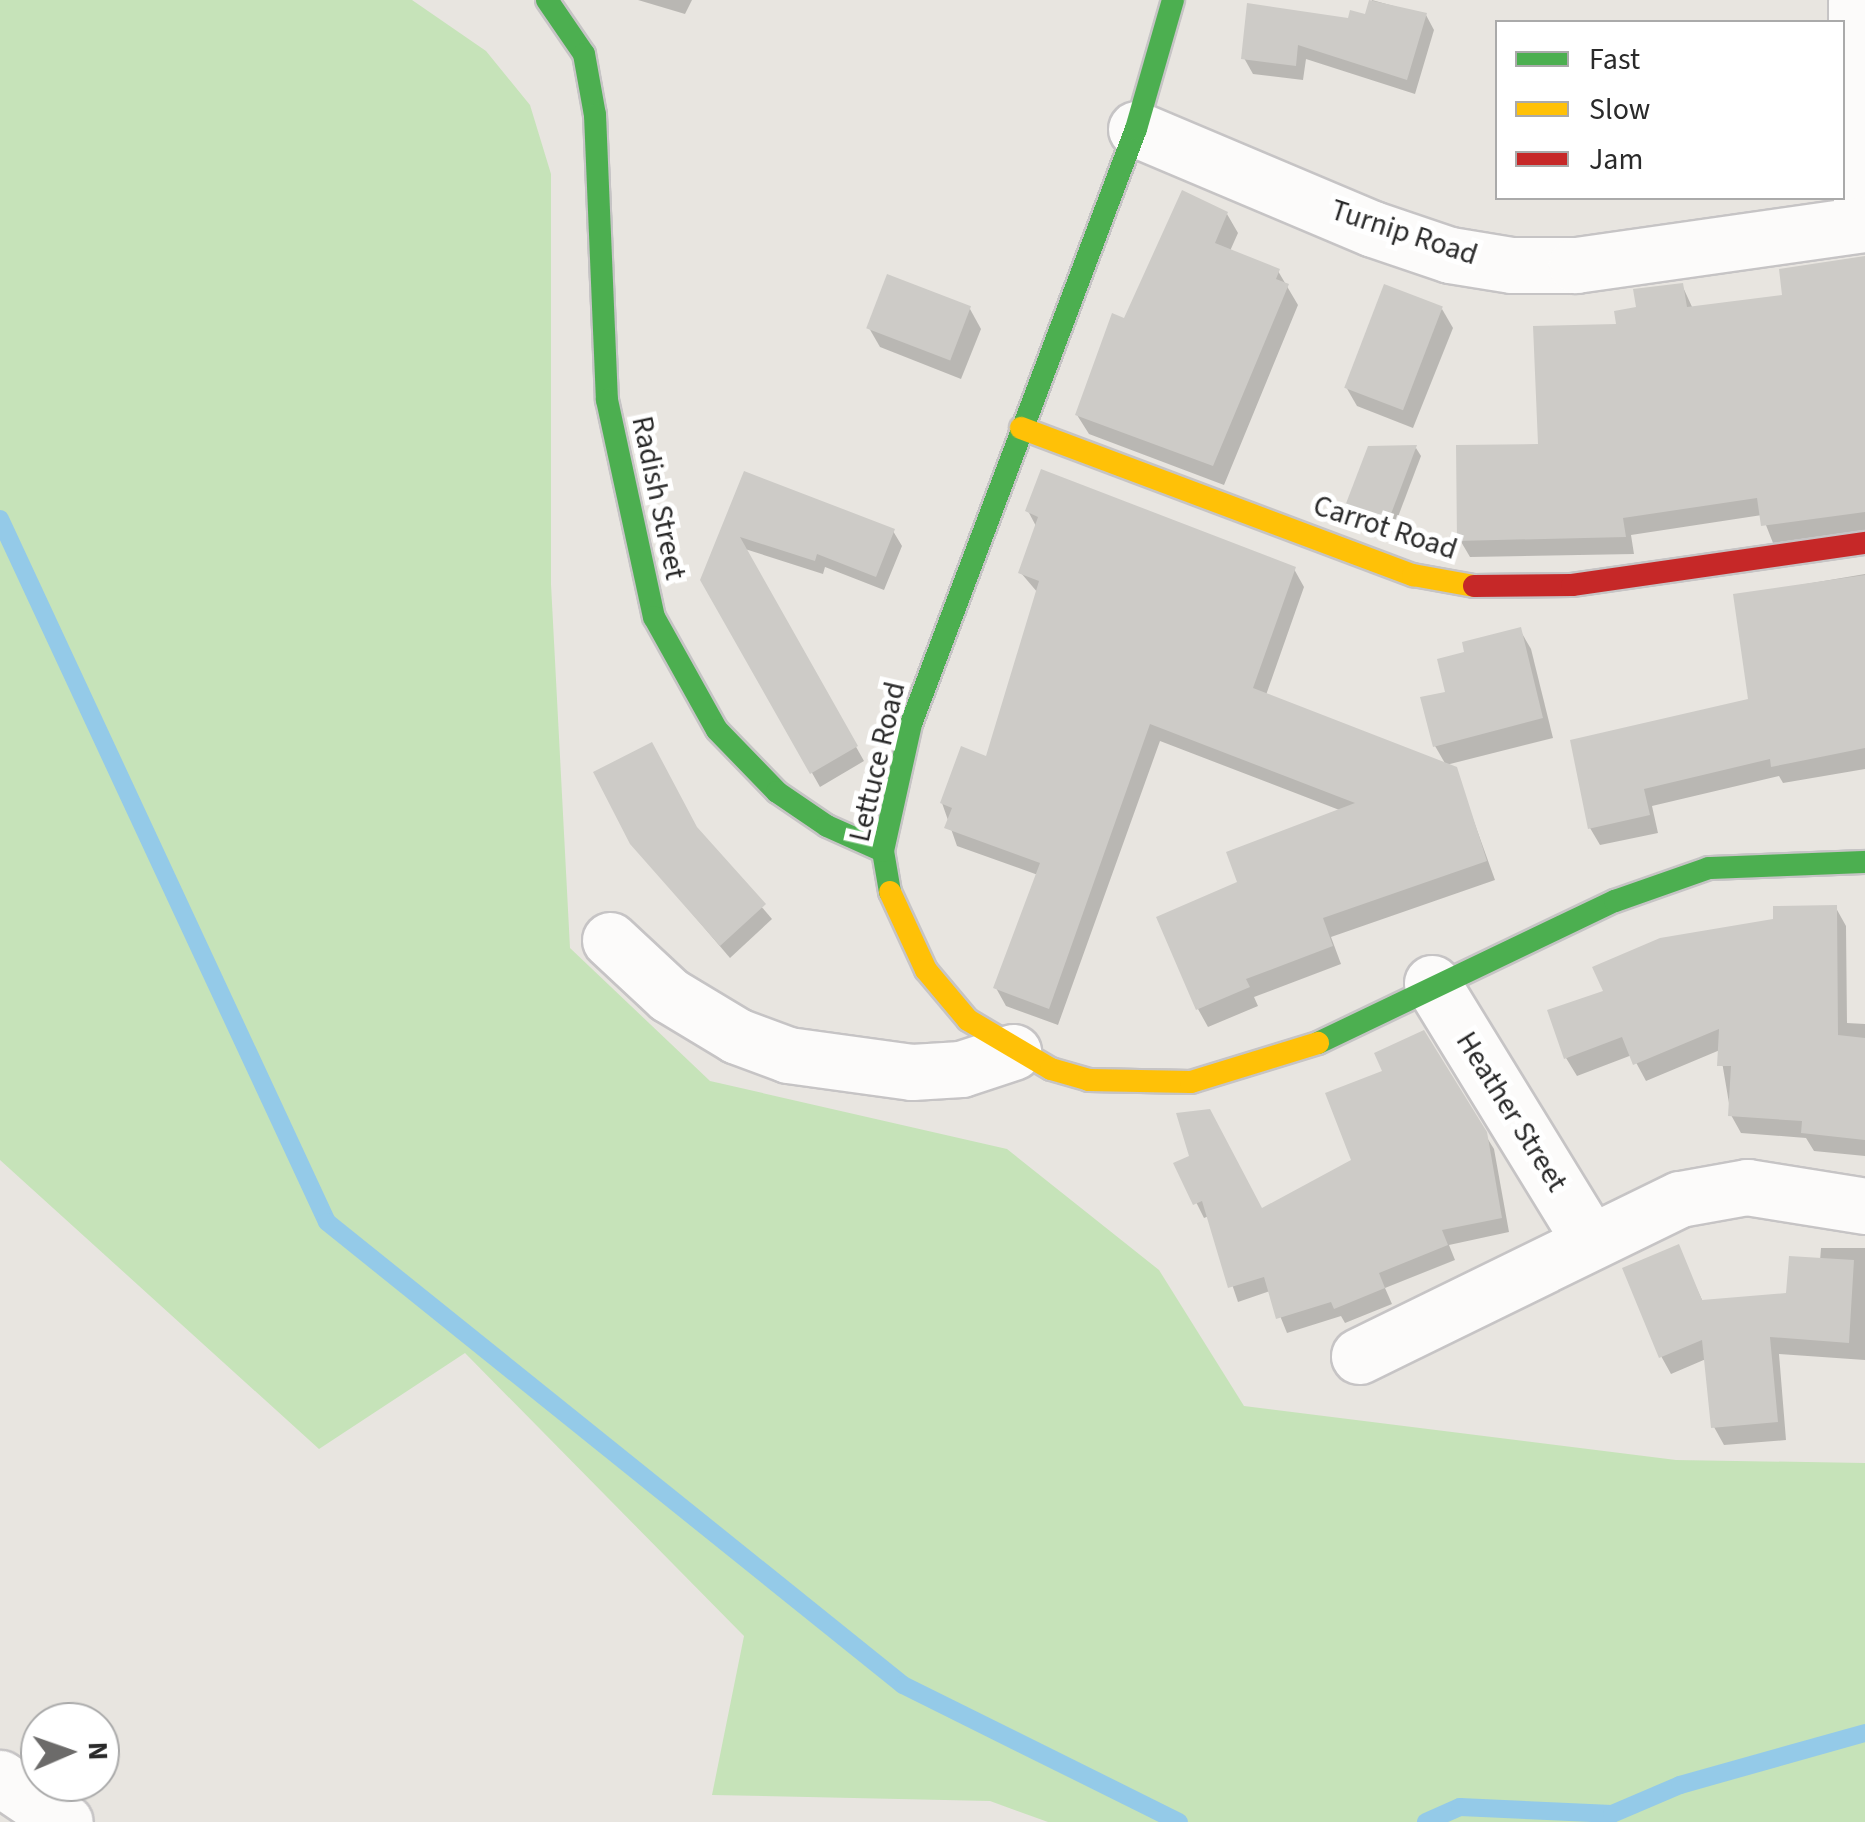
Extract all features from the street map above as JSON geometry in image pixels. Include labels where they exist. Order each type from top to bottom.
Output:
[{"type":"street","name":"Radish Street","points":[[547,0],[567,20],[584,54],[595,115],[607,400],[654,617],[717,730],[776,792],[827,826],[884,850]]},
{"type":"street","name":"Lettuce Road","points":[[1173,0],[1136,129],[911,724],[884,850],[890,895],[926,970],[968,1020],[1012,1052],[1088,1080],[1190,1082],[1312,1046],[1432,984],[1615,900],[1709,868],[1865,862]]},
{"type":"street","points":[[1856,0],[1863,224]]},
{"type":"street","name":"Turnip Road","points":[[1136,129],[1373,229],[1450,255],[1512,265],[1576,265],[1863,224]]},
{"type":"street","name":"Carrot Road","points":[[1020,428],[1413,575],[1466,586],[1524,590],[1865,543]]},
{"type":"street","points":[[610,940],[669,995],[737,1036],[788,1056],[912,1072],[961,1069],[1012,1052]]},
{"type":"street","name":"Heather Street","points":[[1432,984],[1590,1241]]},
{"type":"street","points":[[1359,1356],[1590,1241],[1716,1189],[1747,1186],[1865,1206]]},
{"type":"street","points":[[0,1778],[65,1822]]},
{"type":"green space","points":[[0,0],[412,0],[486,51],[530,105],[551,174],[551,584],[570,948],[710,1081],[1007,1149],[1159,1270],[1244,1406],[1676,1460],[1865,1463],[1865,1822],[1048,1822],[990,1801],[712,1795],[744,1636],[465,1353],[319,1449],[0,1160]]},
{"type":"building","points":[[1369,0],[1427,13],[1407,80],[1298,45],[1296,66],[1241,59],[1247,3],[1348,18],[1350,10],[1365,14]]},
{"type":"building","points":[[1182,190],[1228,212],[1215,243],[1280,269],[1276,279],[1289,284],[1213,466],[1075,415],[1112,313],[1124,318]]},
{"type":"building","points":[[1865,256],[1865,512],[1761,526],[1757,498],[1623,518],[1626,537],[1457,541],[1456,445],[1538,444],[1533,326],[1616,324],[1614,311],[1636,307],[1633,289],[1683,283],[1687,307],[1782,295],[1779,269]]},
{"type":"building","points":[[887,274],[971,306],[950,360],[866,328]]},
{"type":"building","points":[[1384,284],[1443,307],[1403,410],[1344,388]]},
{"type":"building","points":[[1417,445],[1388,522],[1345,506],[1368,446]]},
{"type":"building","points":[[1041,469],[1296,567],[1253,688],[1457,767],[1487,861],[1323,918],[1333,946],[1246,979],[1250,987],[1196,1010],[1156,917],[1237,882],[1226,852],[1355,803],[1150,724],[1049,1009],[993,988],[1040,863],[944,828],[952,808],[940,803],[961,746],[986,756],[1039,581],[1018,573],[1038,517],[1025,511]]},
{"type":"building","points":[[744,471],[895,529],[876,577],[817,554],[815,561],[740,537],[858,746],[810,774],[700,580]]},
{"type":"building","points":[[1865,575],[1865,748],[1771,767],[1770,759],[1644,789],[1650,815],[1588,829],[1570,740],[1748,699],[1733,594]]},
{"type":"building","points":[[1521,627],[1543,718],[1433,747],[1420,697],[1445,692],[1437,659],[1464,652],[1462,642]]},
{"type":"building","points":[[652,742],[697,827],[766,904],[720,946],[630,844],[593,772]]},
{"type":"building","points":[[1837,905],[1838,1035],[1865,1038],[1865,1140],[1801,1133],[1802,1121],[1728,1116],[1731,1066],[1717,1066],[1719,1029],[1633,1065],[1622,1037],[1564,1059],[1547,1010],[1603,991],[1592,967],[1660,938],[1773,919],[1773,906]]},
{"type":"building","points":[[1424,1030],[1487,1132],[1502,1218],[1442,1230],[1448,1245],[1379,1273],[1385,1288],[1334,1309],[1331,1302],[1276,1319],[1264,1277],[1228,1288],[1202,1201],[1193,1205],[1173,1163],[1189,1156],[1176,1113],[1210,1109],[1262,1208],[1351,1160],[1325,1093],[1382,1071],[1374,1053]]},
{"type":"building","points":[[1679,1244],[1702,1300],[1786,1293],[1789,1256],[1854,1260],[1849,1343],[1770,1337],[1778,1422],[1711,1428],[1702,1340],[1659,1358],[1622,1268]]},
{"type":"waterway","points":[[0,519],[327,1222],[903,1685],[1179,1822]]},
{"type":"waterway","points":[[1426,1822],[1460,1807],[1612,1814],[1680,1785],[1865,1733]]},
{"type":"traffic: fast","points":[[547,0],[584,54],[595,115],[607,400],[654,617],[717,730],[777,792],[827,826],[883,851]]},
{"type":"traffic: fast","points":[[890,892],[883,851],[911,724],[1136,129],[1173,0]]},
{"type":"traffic: fast","points":[[1318,1043],[1615,901],[1709,868],[1865,862]]},
{"type":"traffic: slow","points":[[1021,428],[1413,575],[1474,586]]},
{"type":"traffic: slow","points":[[890,892],[926,970],[968,1020],[1051,1069],[1089,1080],[1191,1082],[1318,1043]]},
{"type":"traffic: jam","points":[[1474,586],[1572,585],[1865,543]]}]
